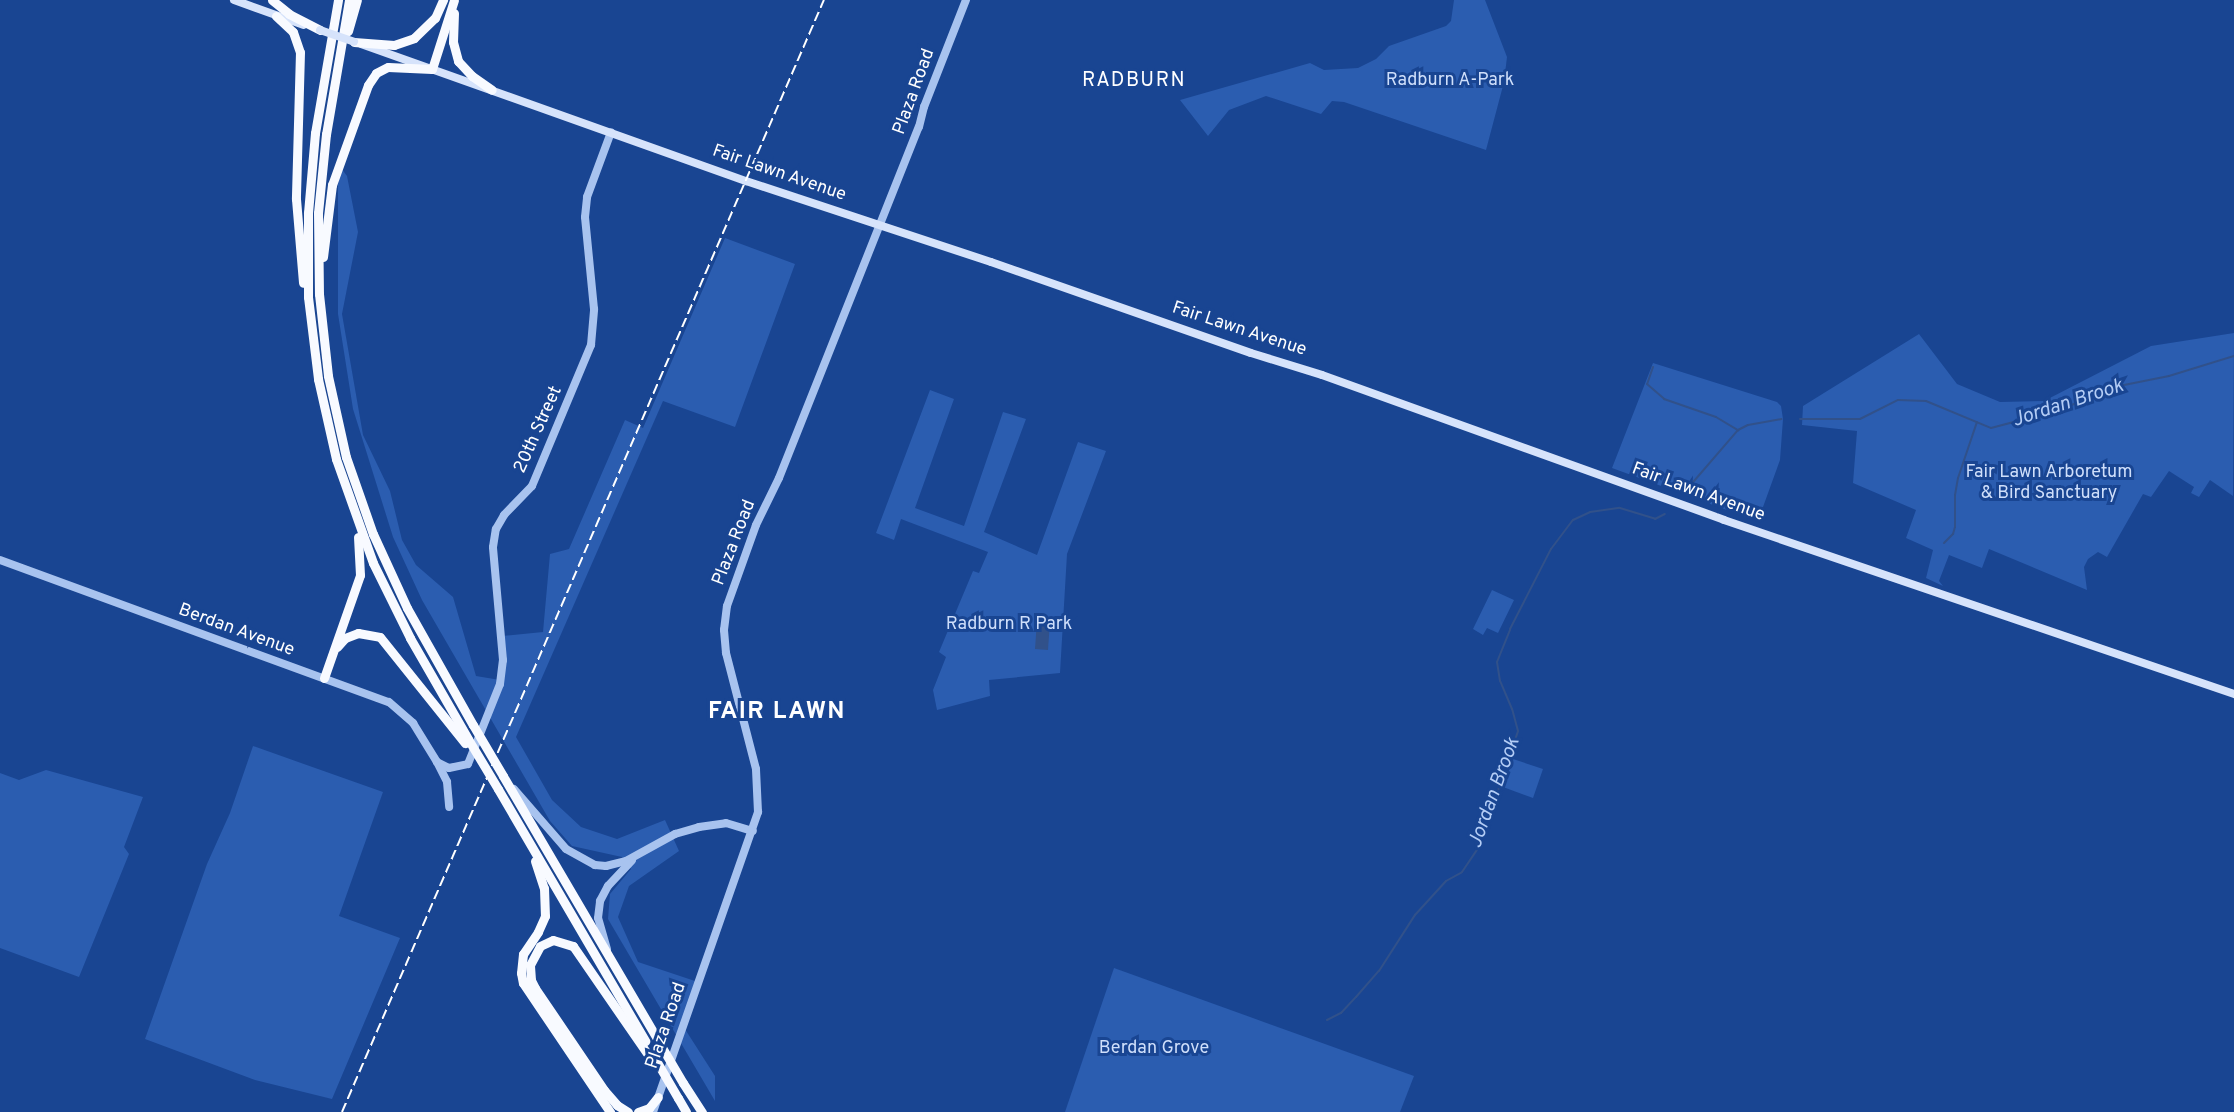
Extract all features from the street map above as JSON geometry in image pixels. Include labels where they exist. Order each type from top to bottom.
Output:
[{"type":"highway","points":[[272,0],[289,15],[320,30]]},
{"type":"highway","points":[[310,325],[307,268],[309,194],[332,0]]},
{"type":"highway","points":[[324,78],[338,0]]},
{"type":"highway","points":[[349,0],[319,195],[318,268],[321,322],[339,429],[363,509],[407,608],[610,961],[701,1112]]},
{"type":"highway","points":[[335,80],[357,0]]},
{"type":"highway","points":[[354,42],[383,45],[414,38],[435,18],[443,0]]},
{"type":"highway","points":[[321,322],[325,238],[332,185],[348,134],[368,85],[376,74],[388,68],[432,69],[455,0]]},
{"type":"highway","points":[[455,0],[453,42],[458,61],[472,76],[492,90]]},
{"type":"highway","points":[[276,16],[293,32],[300,52],[296,199],[301,270],[323,406],[360,545],[362,566],[358,585],[324,678]]},
{"type":"highway","points":[[344,486],[384,588],[467,741]]},
{"type":"highway","points":[[332,657],[340,644],[351,634],[366,632],[380,637],[478,755],[686,1112]]},
{"type":"highway","points":[[531,847],[543,888],[545,916],[543,924],[523,954],[521,972],[523,983],[610,1112]]},
{"type":"highway","points":[[628,1112],[617,1105],[604,1090],[531,980],[532,957],[540,946],[553,940],[573,946],[654,1060]]},
{"type":"highway","points":[[638,1112],[649,1107],[658,1097]]},
{"type":"main road","name":"Fair Lawn Avenue","points":[[234,0],[879,225],[1251,353],[1322,375],[1732,523],[2234,694]]},
{"type":"street","name":"Plaza Road","points":[[653,1112],[758,812],[758,779],[724,641],[727,606],[756,525],[788,456],[919,127],[966,0]]},
{"type":"street","name":"20th Street","points":[[437,762],[456,769],[468,764],[496,696],[502,672],[503,646],[493,547],[496,529],[504,515],[532,486],[591,345],[594,309],[585,217],[587,197],[611,132]]},
{"type":"street","name":"Berdan Avenue","points":[[0,560],[379,698],[398,708],[413,723],[437,762],[449,790],[449,807]]},
{"type":"street","points":[[503,776],[558,841],[576,857],[595,866],[606,866],[638,855],[675,834],[718,824],[737,825],[753,831]]},
{"type":"street","points":[[610,961],[598,918],[600,901],[614,879],[638,855]]},
{"type":"green space","name":"Radburn A-Park","points":[[1454,0],[1485,0],[1507,57],[1504,82],[1486,150],[1344,102],[1332,101],[1321,114],[1266,96],[1229,110],[1208,136],[1180,100],[1310,63],[1324,70],[1358,68],[1376,59],[1389,46],[1446,26],[1451,21]]},
{"type":"green space","points":[[341,168],[347,176],[358,232],[342,314],[363,435],[390,491],[402,540],[416,565],[453,597],[476,676],[500,680],[502,636],[543,632],[550,554],[569,549],[625,420],[643,428],[725,238],[795,264],[735,427],[663,401],[516,737],[552,800],[581,827],[617,839],[665,820],[679,851],[629,886],[618,917],[638,962],[698,982],[683,1026],[715,1076],[715,1101],[608,919],[610,894],[631,869],[622,857],[572,846],[550,821],[422,600],[393,537],[353,409],[338,314],[338,185]]},
{"type":"green space","name":"Fair Lawn Arboretum & Bird Sanctuary","points":[[2234,333],[2233,496],[2210,480],[2199,497],[2191,493],[2194,487],[2169,471],[2151,497],[2143,494],[2107,557],[2098,552],[2088,559],[2084,567],[2087,590],[1989,549],[1982,568],[1949,555],[1939,581],[1943,586],[1926,578],[1933,550],[1906,538],[1916,510],[1853,483],[1857,431],[1802,425],[1803,406],[1919,334],[1957,384],[2000,402],[2044,401],[2151,346]]},
{"type":"green space","points":[[1653,363],[1777,402],[1781,406],[1783,419],[1780,460],[1763,507],[1755,507],[1746,517],[1612,468]]},
{"type":"green space","name":"Radburn R Park","points":[[930,390],[954,399],[915,508],[964,526],[1003,412],[1026,419],[984,532],[1037,555],[1078,442],[1106,451],[1067,554],[1060,673],[989,680],[990,696],[937,710],[933,690],[946,657],[939,652],[973,571],[979,573],[988,552],[901,519],[894,540],[876,533]]},
{"type":"green space","points":[[1492,590],[1514,600],[1498,633],[1487,628],[1483,635],[1473,629]]},
{"type":"green space","points":[[253,746],[383,792],[339,916],[400,938],[332,1099],[255,1080],[145,1039],[207,864],[230,813]]},
{"type":"green space","points":[[1513,759],[1543,769],[1533,798],[1503,787]]},
{"type":"green space","points":[[46,770],[143,797],[124,847],[129,854],[79,977],[0,948],[0,773],[19,780]]},
{"type":"green space","name":"Berdan Grove","points":[[1114,968],[1414,1076],[1400,1112],[1065,1112]]},
{"type":"shaded area","points":[[1043,616],[1050,620],[1048,650],[1035,649],[1037,621]]},
{"type":"waterway","name":"Jordan Brook","points":[[1800,419],[1860,419],[1898,400],[1926,401],[1991,428],[2059,410],[2119,386],[2169,376],[2234,356]]},
{"type":"waterway","points":[[1653,367],[1647,384],[1664,399],[1716,417],[1738,430]]},
{"type":"waterway","name":"Jordan Brook","points":[[1688,488],[1738,430],[1748,425],[1781,419]]},
{"type":"waterway","points":[[1944,543],[1953,534],[1955,527],[1955,495],[1958,478],[1977,422]]},
{"type":"waterway","name":"Jordan Brook","points":[[1327,1020],[1341,1013],[1379,971],[1415,915],[1446,881],[1462,872],[1479,847],[1518,731],[1512,709],[1500,681],[1497,662],[1510,629],[1551,549],[1573,520],[1590,512],[1620,508],[1655,519],[1665,514]]},
{"type":"railway","points":[[342,1112],[824,0]]},
{"type":"district","name":"RADBURN","points":[[1134,81]]},
{"type":"district","name":"FAIR LAWN","points":[[777,713]]}]
